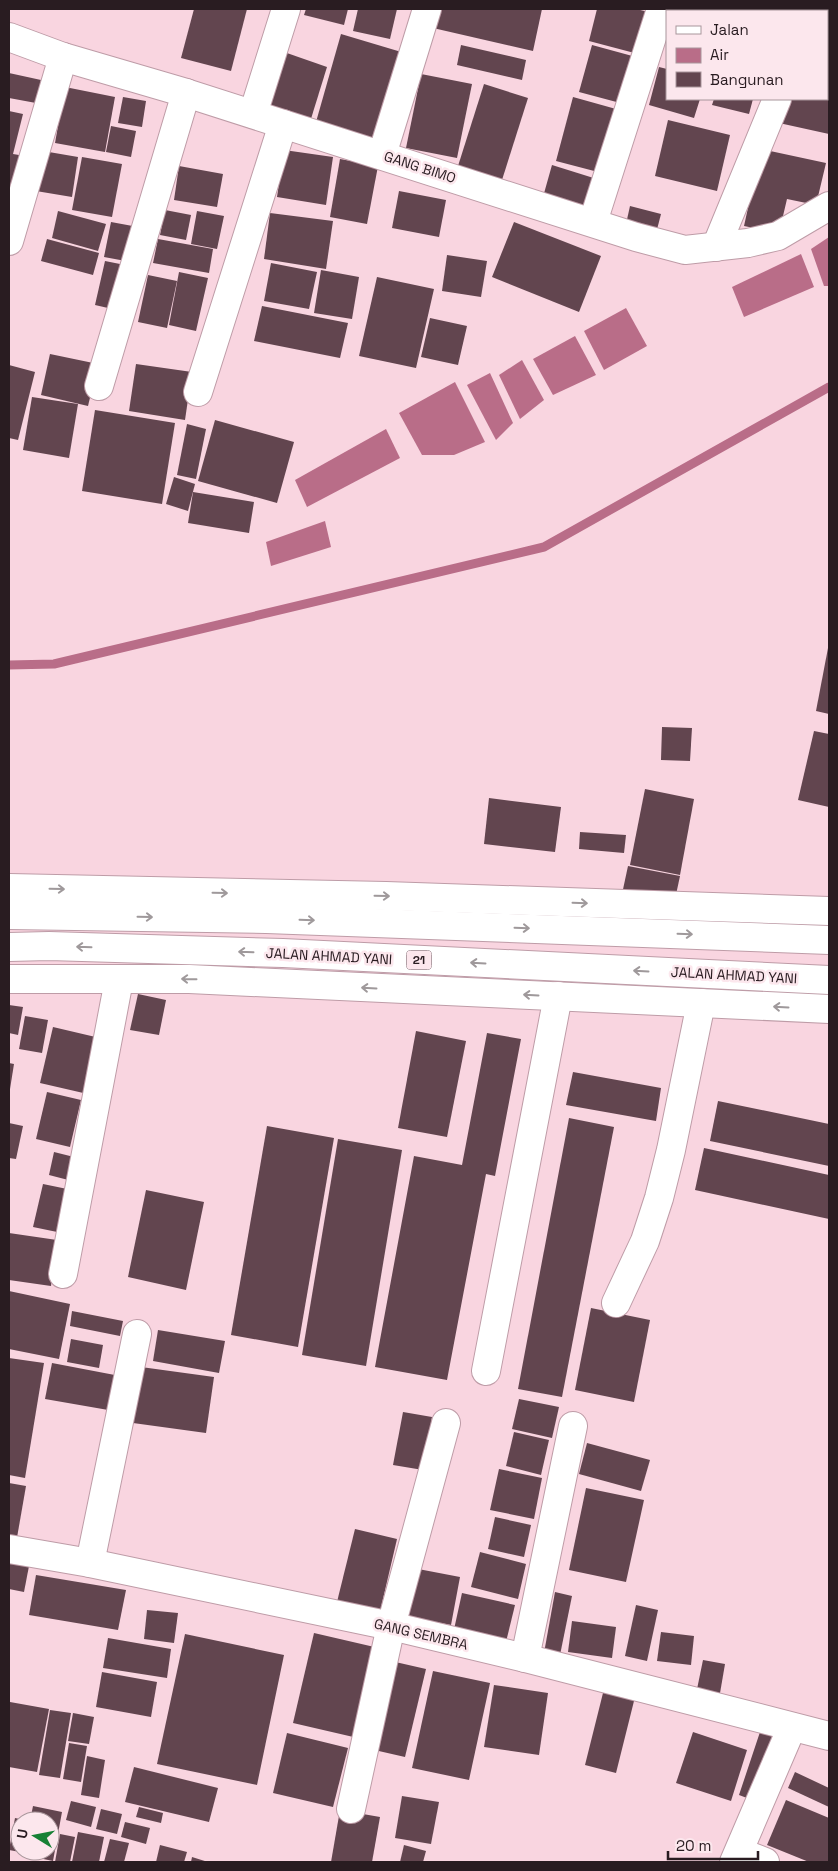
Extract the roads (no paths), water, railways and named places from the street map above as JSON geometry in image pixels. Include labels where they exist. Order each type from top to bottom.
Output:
[{"type":"main road","points":[[253,114],[286,9]]},
{"type":"main road","points":[[382,155],[427,9]]},
{"type":"main road","points":[[593,222],[661,9]]},
{"type":"main road","name":"GANG BIMO","points":[[9,37],[63,57],[253,114],[593,222],[636,238],[685,250],[716,248],[778,236],[829,206]]},
{"type":"main road","points":[[9,241],[63,57]]},
{"type":"main road","points":[[99,386],[186,93]]},
{"type":"main road","points":[[716,248],[777,100]]},
{"type":"main road","points":[[198,392],[282,124]]},
{"type":"main road","points":[[9,888],[826,904]]},
{"type":"main road","points":[[9,915],[266,919],[829,940]]},
{"type":"main road","name":"JALAN AHMAD YANI","points":[[9,947],[49,946],[293,954],[829,980]]},
{"type":"main road","points":[[9,979],[189,979],[829,1009]]},
{"type":"main road","points":[[63,1274],[119,980]]},
{"type":"main road","points":[[486,1371],[558,996]]},
{"type":"main road","points":[[616,1303],[646,1241],[659,1198],[671,1150],[700,1003]]},
{"type":"main road","points":[[90,1563],[137,1334]]},
{"type":"main road","points":[[351,1809],[391,1626],[446,1423]]},
{"type":"main road","points":[[526,1658],[574,1426]]},
{"type":"main road","name":"GANG SEMBRA","points":[[9,1549],[90,1563],[391,1626],[526,1658],[829,1736]]},
{"type":"main road","points":[[765,1862],[737,1857],[792,1727]]},
{"type":"water","points":[[829,237],[829,286],[824,286],[811,249]]},
{"type":"water","points":[[801,254],[814,287],[744,317],[732,287]]},
{"type":"water","points":[[626,308],[647,346],[604,370],[584,331]]},
{"type":"water","points":[[575,336],[596,375],[553,395],[533,359]]},
{"type":"water","points":[[522,360],[544,400],[520,419],[499,375]]},
{"type":"water","points":[[490,373],[513,423],[496,440],[467,385]]},
{"type":"water","points":[[455,382],[485,442],[454,455],[422,455],[399,413]]},
{"type":"water","points":[[386,429],[400,458],[307,507],[295,480]]},
{"type":"water","points":[[325,521],[331,547],[271,566],[266,542]]},
{"type":"waterway","points":[[9,665],[54,664],[544,547],[829,387]]}]
